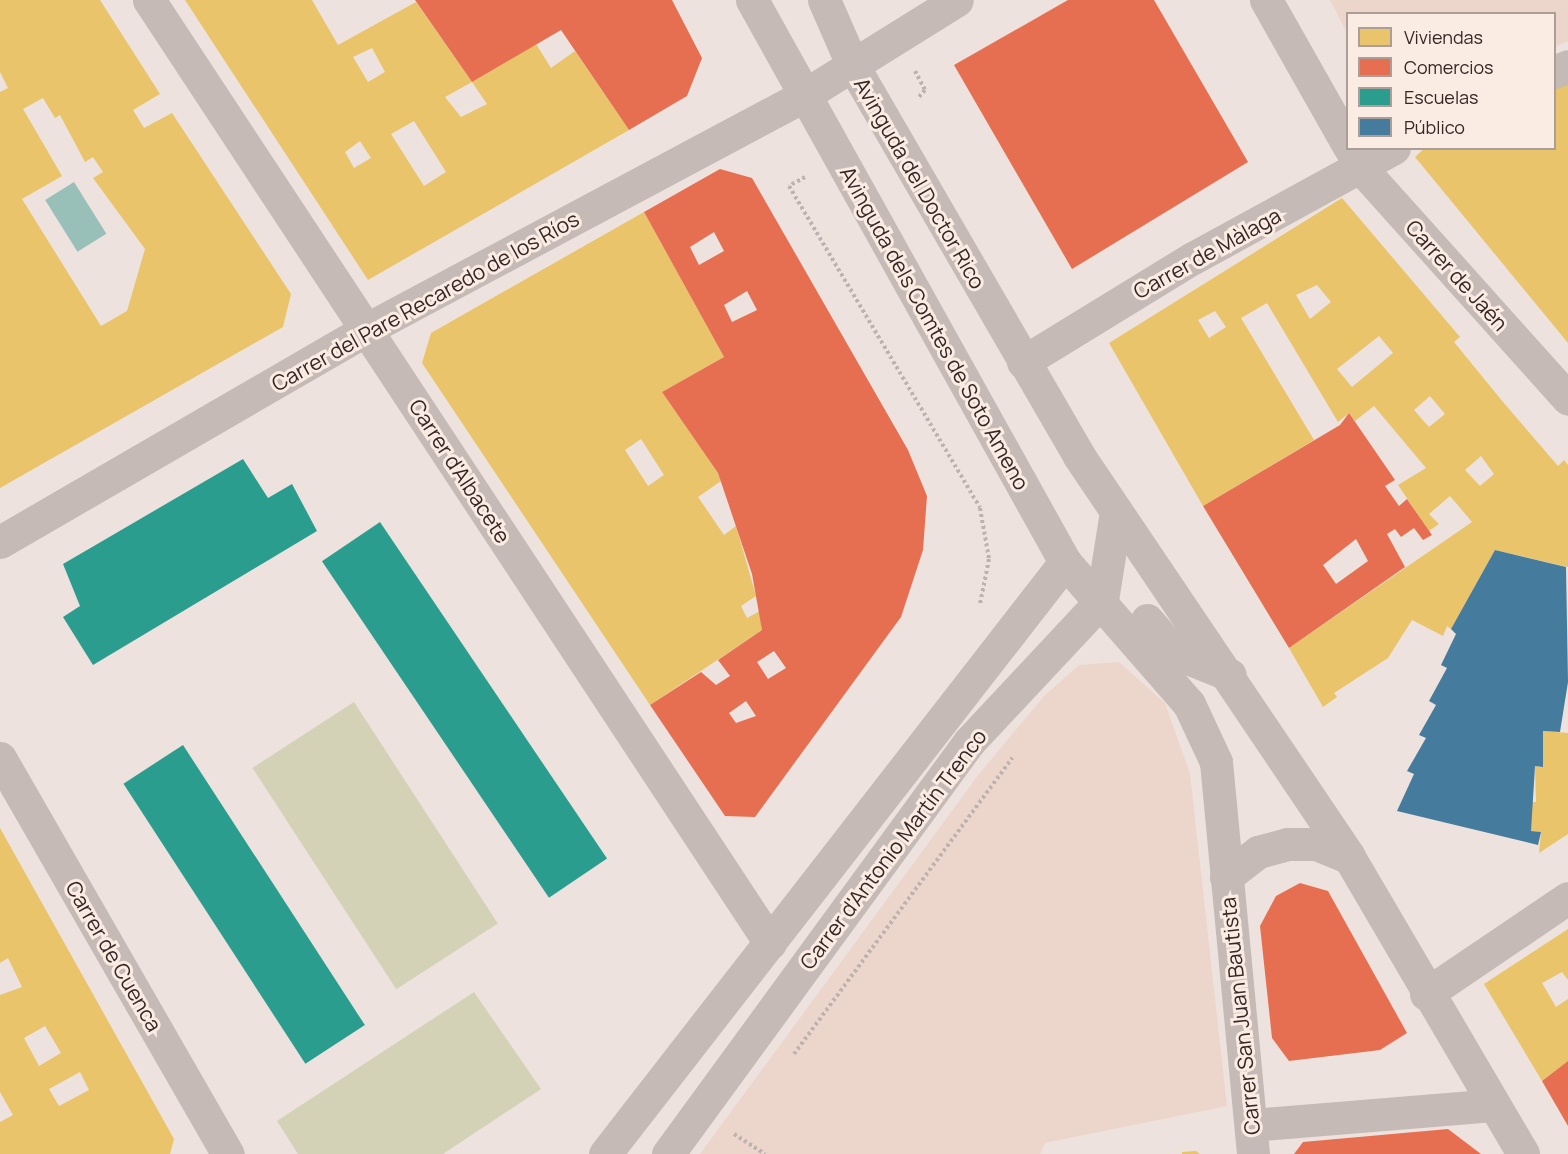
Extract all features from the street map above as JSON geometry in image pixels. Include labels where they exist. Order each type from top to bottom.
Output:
[{"type":"street","name":"Carrer d'Albacete","points":[[149,0],[247,155],[367,329],[770,943]]},
{"type":"street","points":[[752,0],[802,96]]},
{"type":"street","name":"Avinguda del Doctor Rico","points":[[824,0],[852,64],[1023,362]]},
{"type":"street","name":"Carrer del Pare Recaredo de los Ríos","points":[[0,542],[367,329],[802,96],[957,0]]},
{"type":"street","name":"Carrer de Jaén","points":[[1266,0],[1346,142]]},
{"type":"street","name":"Avinguda dels Comtes de Soto Ameno","points":[[802,96],[963,371],[1065,562],[1104,585],[1175,653],[1230,675]]},
{"type":"street","name":"Carrer de Màlaga","points":[[1023,362],[1193,258],[1353,154],[1380,150]]},
{"type":"street","name":"Carrer de Jaén","points":[[1353,154],[1568,399]]},
{"type":"street","points":[[1023,362],[1116,512],[1230,675],[1349,857],[1426,994],[1523,1154]]},
{"type":"street","points":[[1104,585],[1116,512]]},
{"type":"street","name":"Carrer d'Antonio Martín Trenco","points":[[605,1154],[1065,562]]},
{"type":"street","name":"Avinguda dels Comtes de Soto Ameno","points":[[1104,585],[1189,704],[1216,762],[1226,877]]},
{"type":"street","name":"Carrer d'Antonio Martín Trenco","points":[[668,1154],[969,742],[1104,585]]},
{"type":"street","name":"Carrer de Cuenca","points":[[0,758],[228,1154]]},
{"type":"street","points":[[1226,877],[1258,852],[1287,844],[1316,844],[1349,857]]},
{"type":"street","name":"Carrer San Juan Bautista","points":[[1226,877],[1252,1140]]},
{"type":"street","points":[[1426,994],[1568,898]]},
{"type":"street","points":[[1252,1140],[1493,1105]]},
{"type":"path","points":[[789,186],[980,508],[989,559],[973,615]]},
{"type":"path","points":[[831,1005],[1020,748]]},
{"type":"path","points":[[734,1134],[765,1154]]},
{"type":"shaded area","points":[[1330,0],[1568,0],[1568,41],[1556,47],[1556,12],[1346,12],[1346,31]]},
{"type":"shaded area","points":[[1119,662],[1165,703],[1190,774],[1227,1106],[1045,1143],[1040,1154],[700,1154],[979,774],[1044,696],[1079,665]]},
{"type":"shaded area","points":[[354,702],[498,923],[396,989],[253,768]]},
{"type":"shaded area","points":[[474,992],[541,1089],[443,1154],[298,1154],[277,1121]]},
{"type":"water","points":[[74,182],[106,234],[77,252],[45,200]]},
{"type":"building: Viviendas","points":[[0,0],[100,0],[160,94],[133,110],[144,128],[172,113],[291,294],[283,327],[0,488],[0,92],[8,88],[0,72]],"holes":[[[43,98],[55,118],[60,115],[85,162],[93,157],[103,172],[93,178],[145,249],[127,311],[101,326],[22,199],[62,176],[23,109]]]},
{"type":"building: Viviendas","points":[[185,0],[312,0],[338,45],[416,2],[472,82],[536,44],[551,68],[575,51],[629,130],[368,280]],"holes":[[[372,48],[385,72],[368,82],[353,57]],[[472,82],[487,104],[461,117],[445,97]],[[414,121],[446,172],[424,186],[391,134]],[[360,141],[371,158],[354,168],[345,152]]]},
{"type":"building: Viviendas","points":[[1568,76],[1568,343],[1415,157],[1423,150],[1556,150],[1556,81]]},
{"type":"building: Viviendas","points":[[1342,198],[1460,337],[1454,342],[1503,402],[1558,466],[1564,460],[1568,465],[1568,567],[1495,550],[1451,629],[1447,626],[1443,636],[1412,620],[1388,658],[1334,693],[1337,697],[1323,707],[1289,648],[1472,522],[1450,496],[1429,514],[1439,524],[1429,531],[1398,485],[1426,468],[1374,406],[1355,421],[1349,413],[1338,422],[1267,303],[1241,318],[1314,440],[1203,506],[1109,343]],"holes":[[[1317,285],[1331,302],[1310,319],[1296,295]],[[1215,311],[1226,327],[1209,338],[1198,320]],[[1379,336],[1393,353],[1352,387],[1337,369]],[[1430,396],[1445,414],[1429,427],[1414,410]],[[1481,456],[1494,474],[1480,486],[1465,470]]]},
{"type":"building: Viviendas","points":[[644,212],[724,357],[662,392],[718,473],[721,481],[698,497],[724,535],[736,526],[756,596],[741,606],[747,618],[760,611],[762,630],[650,705],[422,363],[431,333]],"holes":[[[641,439],[664,475],[648,486],[625,450]]]},
{"type":"building: Viviendas","points":[[1543,731],[1568,733],[1568,834],[1539,853],[1541,832],[1531,831],[1530,802],[1536,802],[1535,766],[1543,767]]},
{"type":"building: Viviendas","points":[[0,828],[174,1139],[170,1154],[0,1154],[0,1122],[13,1115],[0,1092],[0,995],[22,987],[8,958],[0,963]],"holes":[[[45,1026],[61,1053],[39,1066],[24,1038]],[[80,1072],[89,1090],[59,1106],[49,1089]]]},
{"type":"building: Viviendas","points":[[1568,929],[1568,980],[1562,972],[1542,983],[1556,1007],[1568,999],[1568,1061],[1542,1081],[1484,984]]},
{"type":"building: Viviendas","points":[[1196,1151],[1200,1154],[1182,1154],[1182,1152]]},
{"type":"building: Comercios","points":[[415,0],[672,0],[702,58],[687,96],[629,130],[561,30],[472,82]]},
{"type":"building: Comercios","points":[[1068,0],[1154,0],[1248,162],[1072,269],[954,65]]},
{"type":"building: Comercios","points":[[720,169],[752,178],[908,450],[927,496],[923,550],[901,617],[755,817],[725,816],[650,705],[701,672],[716,685],[730,676],[718,660],[762,630],[752,574],[718,473],[662,392],[724,357],[644,212]],"holes":[[[714,232],[724,251],[699,265],[690,247]],[[747,291],[757,310],[732,322],[724,305]],[[774,651],[786,668],[768,679],[757,662]],[[746,701],[756,716],[736,723],[729,713]]]},
{"type":"building: Comercios","points":[[1349,413],[1395,480],[1385,486],[1399,506],[1407,499],[1432,535],[1423,540],[1414,528],[1401,537],[1395,529],[1387,534],[1405,567],[1289,648],[1203,506],[1340,425]],"holes":[[[1356,539],[1368,561],[1336,584],[1323,565]]]},
{"type":"building: Comercios","points":[[1300,883],[1328,891],[1407,1033],[1380,1050],[1289,1061],[1272,1038],[1260,926],[1276,896]]},
{"type":"building: Comercios","points":[[1568,1061],[1568,1126],[1542,1081]]},
{"type":"building: Comercios","points":[[1448,1129],[1481,1154],[1294,1154],[1303,1142]]},
{"type":"building: Escuelas","points":[[243,459],[268,498],[292,484],[317,531],[93,665],[63,617],[80,606],[63,564]]},
{"type":"building: Escuelas","points":[[380,522],[607,859],[549,898],[322,561]]},
{"type":"building: Escuelas","points":[[183,745],[365,1025],[305,1064],[123,784]]},
{"type":"building: Público","points":[[1495,550],[1566,567],[1568,682],[1560,732],[1543,731],[1543,767],[1535,766],[1531,831],[1541,832],[1538,845],[1397,811],[1414,774],[1407,771],[1426,738],[1419,735],[1436,705],[1429,701],[1447,668],[1441,665],[1456,634],[1451,629]]}]
